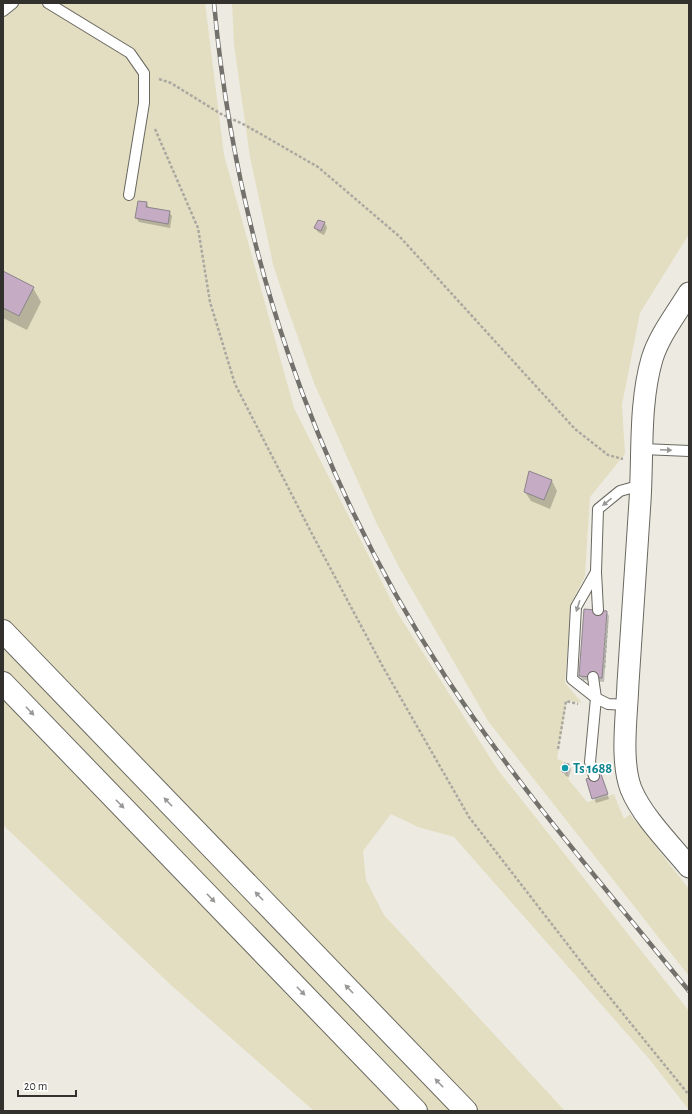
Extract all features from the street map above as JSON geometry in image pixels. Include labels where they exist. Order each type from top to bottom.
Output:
[{"type":"highway","points":[[3,631],[466,1111]]},
{"type":"highway","points":[[3,683],[416,1111]]},
{"type":"street","points":[[689,293],[663,335],[652,358],[647,386],[643,416],[643,457],[627,705],[626,757],[631,789],[640,805],[689,867]]},
{"type":"lane","points":[[3,11],[13,3]]},
{"type":"lane","points":[[48,3],[130,54],[144,74],[144,103],[129,194]]},
{"type":"lane","points":[[643,457],[689,451]]},
{"type":"lane","points":[[598,610],[596,572],[598,509],[620,491],[641,485]]},
{"type":"lane","points":[[596,572],[576,607],[572,679],[596,698],[608,704],[627,705]]},
{"type":"lane","points":[[593,677],[596,698],[590,762],[594,776]]},
{"type":"path","points":[[144,74],[171,84],[318,167],[400,237],[575,430],[608,455],[643,457]]},
{"type":"path","points":[[144,103],[198,228],[210,302],[235,384],[310,532],[382,667],[469,817],[585,967],[689,1095]]},
{"type":"path","points":[[558,749],[566,701],[582,704],[596,698]]},
{"type":"shaded area","points":[[3,3],[205,3],[224,155],[294,408],[397,612],[498,770],[689,1011],[689,1110],[650,1060],[454,837],[418,827],[391,814],[363,851],[366,880],[384,915],[565,1111],[314,1111],[172,986],[3,825]]},
{"type":"shaded area","points":[[232,3],[689,3],[689,234],[640,313],[622,405],[625,454],[590,497],[585,576],[571,604],[565,683],[582,703],[567,700],[557,759],[563,761],[561,773],[568,774],[569,780],[587,802],[614,794],[624,819],[630,814],[689,889],[689,976],[488,721],[400,569],[376,522],[314,383],[273,264],[250,157],[234,45]]},
{"type":"building","points":[[138,201],[147,202],[146,207],[170,211],[168,224],[135,218]]},
{"type":"building","points":[[318,220],[325,222],[321,231],[314,228]]},
{"type":"building","points":[[3,271],[34,287],[19,316],[3,308]]},
{"type":"building","points":[[529,471],[552,480],[544,500],[524,492]]},
{"type":"building","points":[[584,609],[607,611],[602,678],[579,676]]},
{"type":"building","name":"Ts 1688","points":[[564,763],[569,764],[567,773],[562,772]]},
{"type":"building","points":[[601,774],[608,794],[592,799],[586,779]]},
{"type":"railway","points":[[214,3],[225,93],[241,181],[262,268],[288,354],[320,437],[356,519],[398,599],[445,676],[473,717],[532,797],[689,991]]},
{"type":"place","name":"Ts 1688","points":[[565,768]]}]
